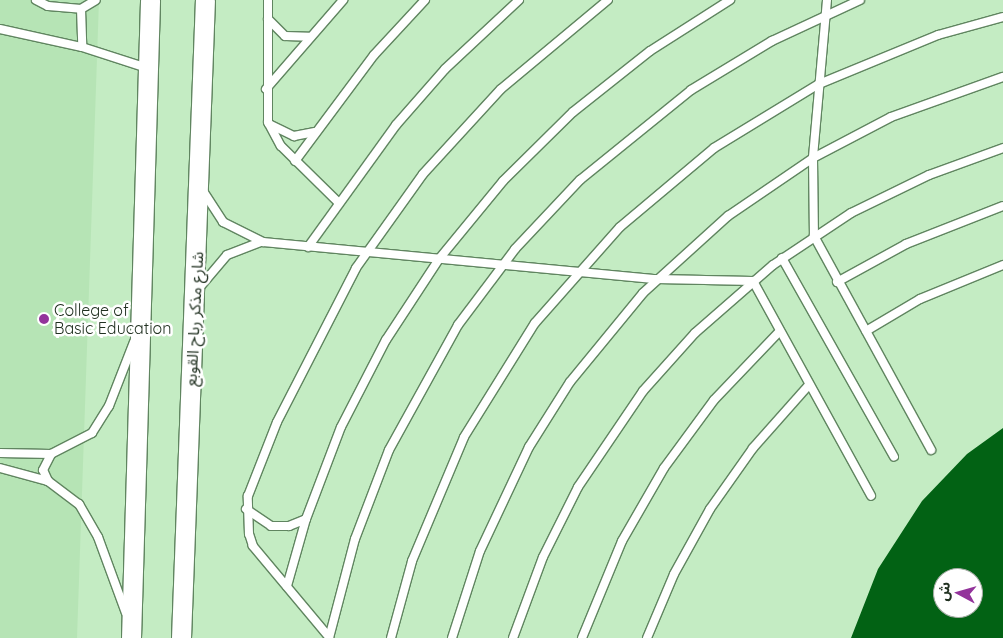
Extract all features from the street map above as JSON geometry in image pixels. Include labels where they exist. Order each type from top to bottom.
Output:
[{"type":"street","points":[[131,633],[150,69],[150,0]]},
{"type":"street","name":"شارع مذكر رباح القوبع","points":[[183,634],[201,182],[206,0]]},
{"type":"lane","points":[[36,0],[48,6],[81,9],[96,0]]},
{"type":"lane","points":[[268,0],[266,89],[268,122],[275,139],[338,202]]},
{"type":"lane","points":[[266,89],[309,37],[343,0]]},
{"type":"lane","points":[[295,161],[374,55],[425,0]]},
{"type":"lane","points":[[308,247],[338,202],[396,125],[439,76],[519,0]]},
{"type":"lane","points":[[329,638],[253,546],[246,509],[301,370],[367,252],[460,131],[543,50],[608,0]]},
{"type":"lane","points":[[287,586],[306,519],[363,383],[439,259],[503,181],[573,112],[650,51],[730,0]]},
{"type":"lane","points":[[826,0],[813,158],[814,236],[837,282],[931,450]]},
{"type":"lane","points":[[329,638],[355,539],[390,450],[433,366],[503,264],[580,180],[652,118],[731,64],[825,15],[860,0]]},
{"type":"lane","points":[[81,9],[82,47]]},
{"type":"lane","points":[[391,638],[412,561],[464,437],[535,323],[578,272],[620,227],[714,148],[819,84],[921,42],[1003,17]]},
{"type":"lane","points":[[268,19],[285,36],[309,37]]},
{"type":"lane","points":[[0,29],[82,47],[150,69]]},
{"type":"lane","points":[[452,638],[480,550],[529,447],[593,351],[656,280],[728,216],[813,158],[891,117],[1003,77]]},
{"type":"lane","points":[[268,122],[290,136],[315,132]]},
{"type":"lane","points":[[513,638],[543,557],[598,454],[669,361],[753,281],[814,236],[889,193],[1003,148]]},
{"type":"lane","points":[[201,182],[223,222],[263,242],[656,280],[753,281]]},
{"type":"lane","points":[[837,282],[906,244],[1003,206]]},
{"type":"lane","points":[[196,294],[209,273],[228,256],[263,242]]},
{"type":"lane","points":[[782,258],[894,457]]},
{"type":"lane","points":[[866,331],[928,295],[1003,265]]},
{"type":"lane","points":[[753,281],[870,496]]},
{"type":"lane","points":[[0,453],[51,454],[78,444],[101,422],[141,324]]},
{"type":"lane","points":[[582,638],[622,541],[664,468],[714,400],[780,331]]},
{"type":"lane","points":[[647,638],[674,574],[715,502],[753,448],[809,384]]},
{"type":"lane","points":[[48,481],[43,470],[51,454]]},
{"type":"lane","points":[[0,468],[48,481],[64,491],[90,520],[131,633]]},
{"type":"lane","points":[[246,509],[271,526],[289,526],[306,519]]},
{"type":"shaded area","name":"College of Basic Education","points":[[0,0],[99,0],[77,638],[0,638]]},
{"type":"building","points":[[1003,428],[1003,638],[851,638],[878,569],[922,501],[967,454]]},
{"type":"place","name":"College of Basic Education","points":[[44,319]]}]
